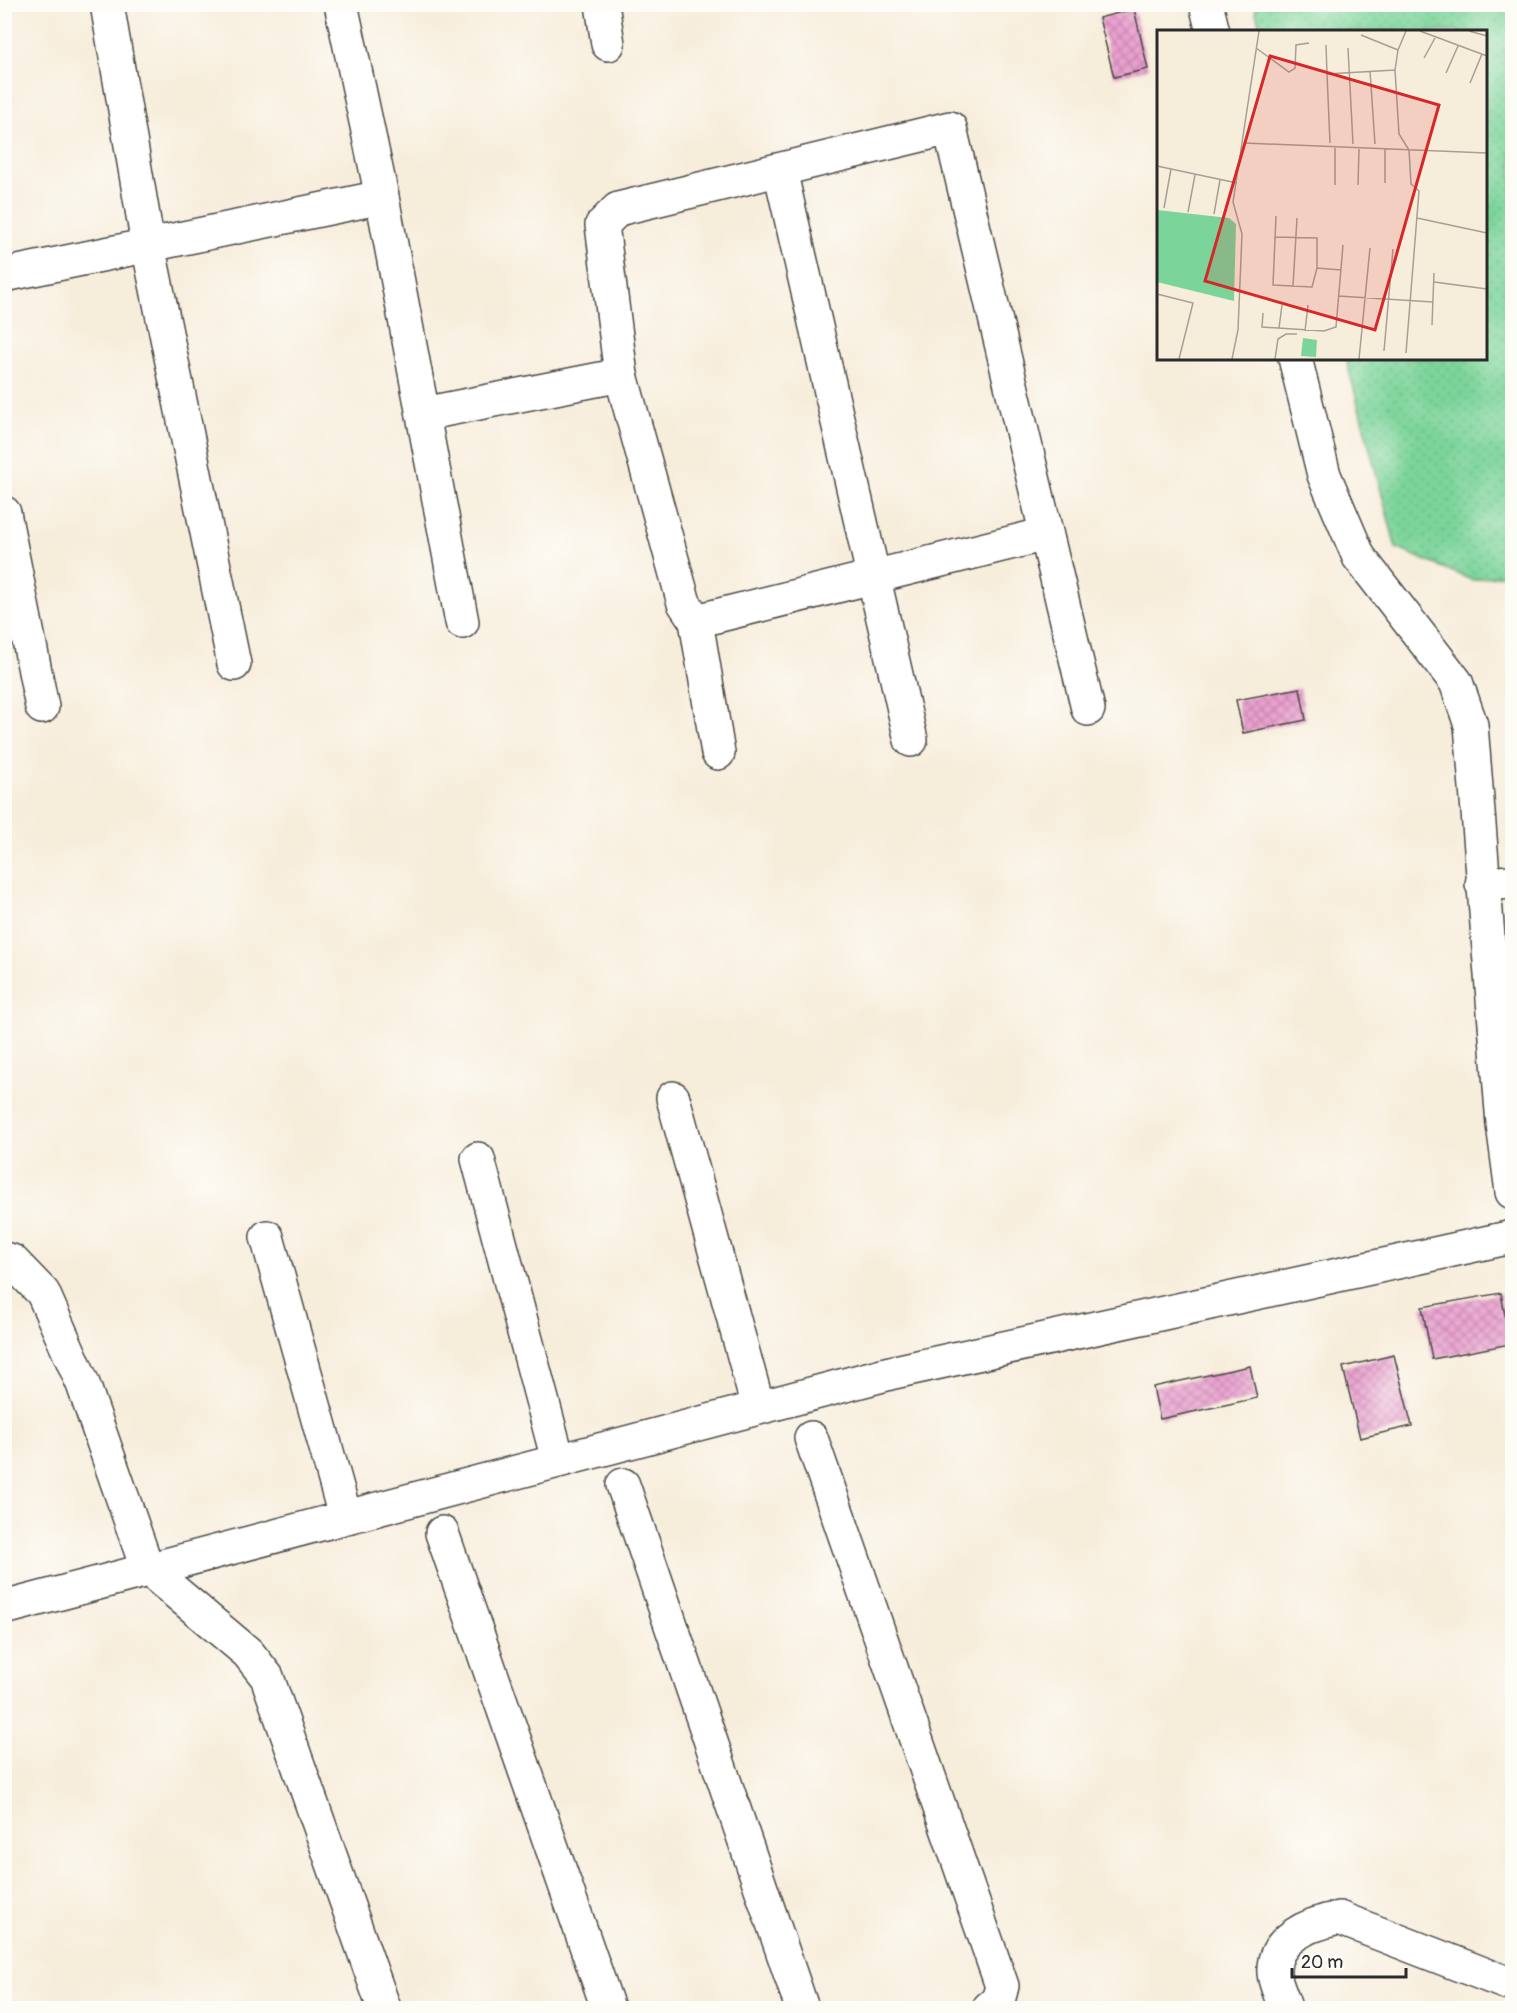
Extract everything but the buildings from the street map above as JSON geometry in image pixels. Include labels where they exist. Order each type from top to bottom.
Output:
[{"type":"street","points":[[107,4],[148,245],[234,664]]},
{"type":"street","points":[[341,4],[382,197],[462,622]]},
{"type":"street","points":[[602,4],[608,44]]},
{"type":"street","points":[[1206,4],[1212,30]]},
{"type":"street","points":[[718,753],[696,621],[684,603],[621,375],[602,225],[618,209],[950,128],[1088,709]]},
{"type":"street","points":[[780,170],[911,740]]},
{"type":"street","points":[[4,275],[382,197]]},
{"type":"street","points":[[1295,360],[1324,475],[1359,557],[1456,682],[1471,725],[1497,883],[1506,1160],[1512,1192]]},
{"type":"street","points":[[423,414],[621,375]]},
{"type":"street","points":[[4,513],[42,707]]},
{"type":"street","points":[[696,621],[1046,534]]},
{"type":"street","points":[[673,1098],[758,1407]]},
{"type":"street","points":[[478,1159],[558,1460]]},
{"type":"street","points":[[267,1237],[345,1516]]},
{"type":"street","points":[[4,1608],[147,1568],[890,1373],[1512,1237]]},
{"type":"street","points":[[4,1259],[12,1261],[43,1293],[83,1384],[147,1568],[248,1653],[267,1677],[384,2008]]},
{"type":"street","points":[[811,1438],[1002,1986],[996,2006]]},
{"type":"street","points":[[623,1485],[802,2008]]},
{"type":"street","points":[[442,1533],[608,2008]]},
{"type":"street","points":[[1285,2008],[1274,1973],[1278,1950],[1297,1932],[1321,1922],[1339,1918],[1512,1985]]},
{"type":"green space","points":[[1254,5],[1512,5],[1512,573],[1472,580],[1396,548],[1346,360],[1487,360],[1487,30],[1261,30]]}]
